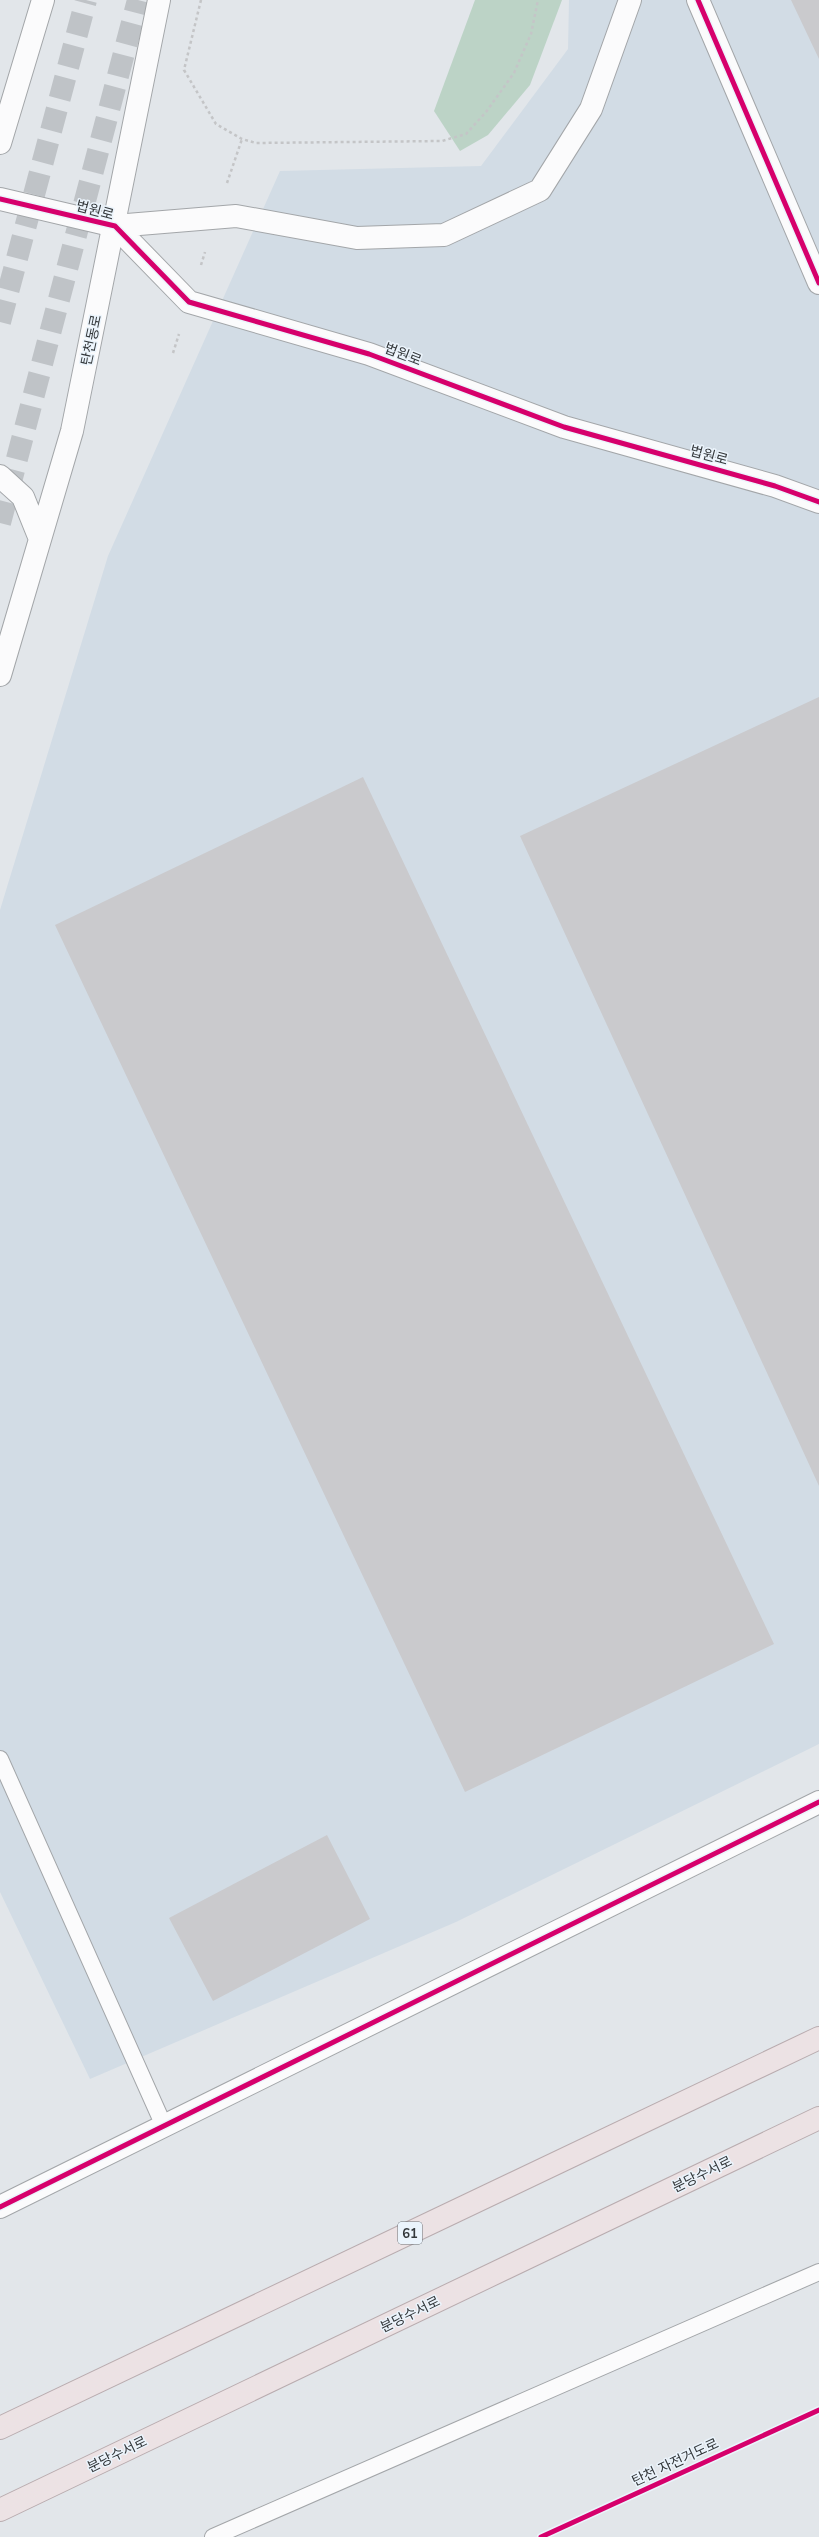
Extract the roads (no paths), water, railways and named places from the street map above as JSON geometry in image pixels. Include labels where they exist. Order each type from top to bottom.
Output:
[{"type":"highway","name":"61","points":[[0,2428],[819,2038]]},
{"type":"highway","name":"분당수서로","points":[[7,2507],[819,2118]]},
{"type":"street","points":[[0,143],[26,64],[43,0]]},
{"type":"street","name":"탄천동로","points":[[0,675],[72,431],[115,226],[159,0]]},
{"type":"street","points":[[115,226],[236,216],[357,238],[444,235],[540,190],[591,109],[630,0]]},
{"type":"street","points":[[698,0],[819,283]]},
{"type":"street","name":"법원로","points":[[0,199],[115,226],[189,302],[368,354],[564,427],[776,486],[819,502]]},
{"type":"street","points":[[0,476],[23,497],[40,539]]},
{"type":"street","points":[[0,2207],[819,1802]]},
{"type":"lane","points":[[0,1759],[164,2126]]},
{"type":"lane","points":[[213,2537],[819,2272]]},
{"type":"tunnel","points":[[0,322],[86,0]]},
{"type":"tunnel","points":[[0,523],[138,0]]}]
